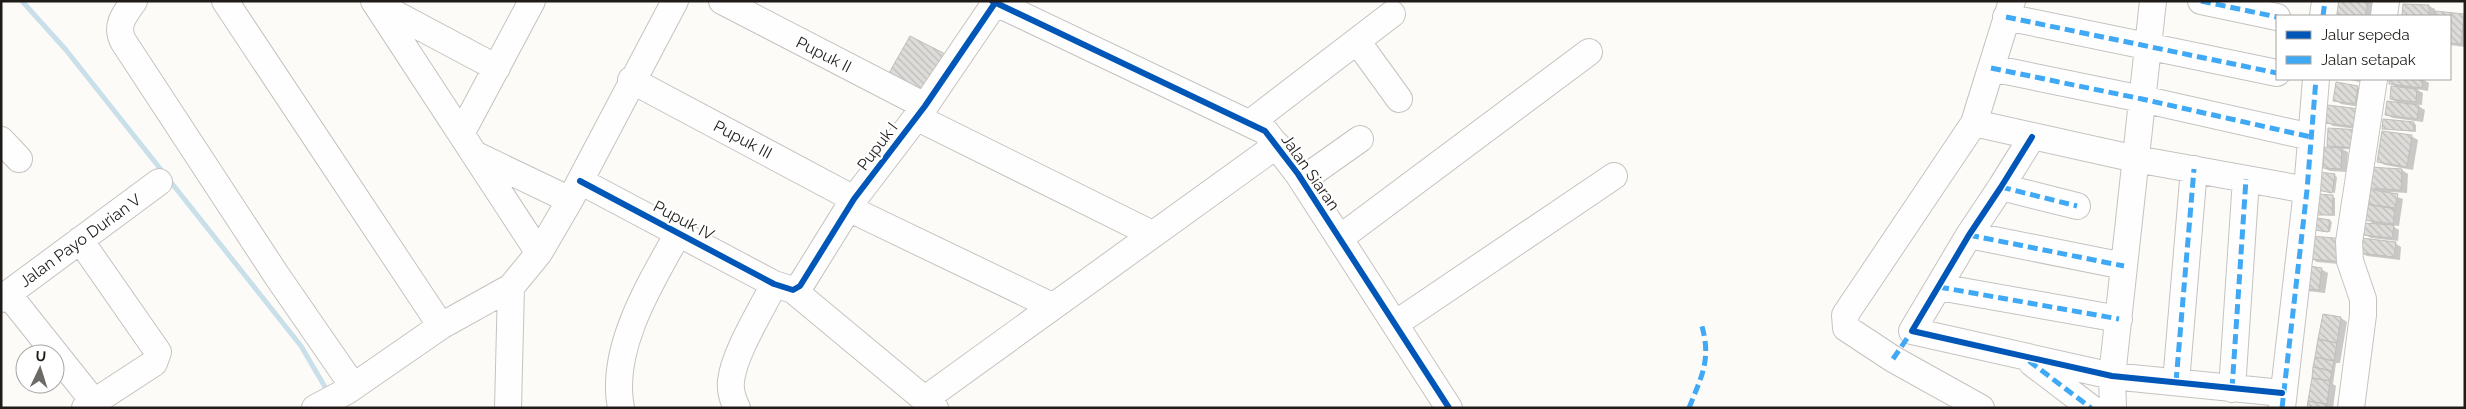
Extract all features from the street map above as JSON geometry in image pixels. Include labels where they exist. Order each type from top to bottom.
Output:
[{"type":"street","points":[[134,1],[121,20],[120,32],[123,41],[350,389]]},
{"type":"street","points":[[225,1],[441,326]]},
{"type":"street","points":[[467,144],[497,68],[532,1]]},
{"type":"street","points":[[318,407],[350,389],[441,326],[511,287],[538,253],[575,190],[631,80],[675,1]]},
{"type":"street","name":"Pupuk II","points":[[722,1],[921,111],[1152,234]]},
{"type":"street","points":[[2113,408],[2112,376],[2153,1]]},
{"type":"street","points":[[2201,1],[2276,17]]},
{"type":"street","points":[[2323,15],[2325,1]]},
{"type":"street","points":[[2384,15],[2386,1]]},
{"type":"street","name":"Pupuk I","points":[[737,408],[730,383],[735,363],[783,287],[800,286],[851,204],[921,111],[994,2]]},
{"type":"street","name":"Jalan Siaran","points":[[994,2],[1264,131],[1277,145],[1302,180],[1449,408]]},
{"type":"street","points":[[385,7],[497,68]]},
{"type":"street","points":[[385,7],[467,144],[538,253]]},
{"type":"street","points":[[1981,408],[1893,359],[1846,328],[1845,315],[1974,123],[2009,9],[2148,46],[2276,73]]},
{"type":"street","points":[[1250,123],[1392,14]]},
{"type":"street","points":[[1357,41],[1399,99]]},
{"type":"street","points":[[1340,238],[1589,52]]},
{"type":"street","points":[[1991,68],[2142,99],[2311,137]]},
{"type":"street","name":"Pupuk III","points":[[631,80],[851,204],[1052,306]]},
{"type":"street","points":[[1912,331],[2025,358],[2112,376],[2232,389],[2282,400],[2307,190],[2313,80]]},
{"type":"street","points":[[2351,408],[2363,299],[2350,261],[2349,242],[2374,80]]},
{"type":"street","points":[[1974,123],[2136,159],[2307,190]]},
{"type":"street","points":[[1893,359],[1939,287],[1969,235],[2002,187],[2032,136]]},
{"type":"street","points":[[1302,180],[1360,139]]},
{"type":"street","points":[[1,140],[19,159]]},
{"type":"street","name":"Pupuk IV","points":[[467,144],[679,232],[783,287],[930,403]]},
{"type":"street","points":[[930,403],[1052,306],[1277,145]]},
{"type":"street","points":[[2176,382],[2194,169]]},
{"type":"street","points":[[1396,324],[1614,176]]},
{"type":"street","points":[[2232,389],[2246,179]]},
{"type":"street","name":"Jalan Payo Durian V","points":[[4,296],[159,182]]},
{"type":"street","points":[[2002,187],[2077,206]]},
{"type":"street","points":[[621,408],[618,374],[629,335],[648,287],[679,232]]},
{"type":"street","points":[[1969,235],[2124,266]]},
{"type":"street","points":[[4,296],[90,405],[154,363],[158,352],[80,240]]},
{"type":"street","points":[[508,408],[511,287]]},
{"type":"street","points":[[1939,287],[2119,319]]},
{"type":"street","points":[[2025,358],[2091,408]]},
{"type":"building","points":[[2339,1],[2368,1],[2365,15],[2336,15]]},
{"type":"building","points":[[2403,4],[2429,5],[2429,15],[2402,15]]},
{"type":"building","points":[[2435,11],[2464,14],[2461,44],[2451,43],[2451,15],[2435,15]]},
{"type":"building","points":[[910,36],[951,57],[926,93],[889,73]]},
{"type":"building","points":[[2389,80],[2423,80],[2422,88],[2389,84]]},
{"type":"building","points":[[2336,82],[2358,86],[2355,104],[2333,101]]},
{"type":"building","points":[[2391,86],[2417,89],[2416,102],[2390,99]]},
{"type":"building","points":[[2387,101],[2419,105],[2417,119],[2385,115]]},
{"type":"building","points":[[2327,105],[2360,109],[2358,127],[2325,123]]},
{"type":"building","points":[[2383,119],[2414,122],[2413,131],[2382,129]]},
{"type":"building","points":[[2328,128],[2361,130],[2360,148],[2327,146]]},
{"type":"building","points":[[2382,131],[2412,135],[2407,167],[2377,162]]},
{"type":"building","points":[[2324,147],[2342,148],[2341,169],[2323,168]]},
{"type":"building","points":[[2370,167],[2402,169],[2401,190],[2368,188]]},
{"type":"building","points":[[2319,172],[2335,174],[2332,193],[2317,190]]},
{"type":"building","points":[[2367,189],[2398,194],[2395,208],[2364,204]]},
{"type":"building","points":[[2318,194],[2333,195],[2332,215],[2317,215]]},
{"type":"building","points":[[2367,204],[2395,209],[2393,224],[2364,220]]},
{"type":"building","points":[[2317,218],[2330,220],[2328,232],[2315,230]]},
{"type":"building","points":[[2364,223],[2394,225],[2392,238],[2363,235]]},
{"type":"building","points":[[2311,236],[2346,239],[2344,262],[2309,259]]},
{"type":"building","points":[[2361,238],[2396,242],[2394,257],[2360,253]]},
{"type":"building","points":[[2302,265],[2322,268],[2319,290],[2299,288]]},
{"type":"building","points":[[2323,314],[2341,317],[2337,343],[2318,339]]},
{"type":"building","points":[[2318,339],[2337,343],[2334,361],[2315,357]]},
{"type":"building","points":[[2315,357],[2334,361],[2332,371],[2313,367]]},
{"type":"building","points":[[2313,367],[2332,371],[2330,381],[2312,378]]},
{"type":"building","points":[[2312,378],[2330,381],[2327,404],[2308,401]]},
{"type":"building","points":[[2308,401],[2327,404],[2326,408],[2307,408]]},
{"type":"waterway","points":[[22,1],[66,50],[301,346],[328,392]]},
{"type":"marked path","points":[[2201,1],[2276,17]]},
{"type":"marked path","points":[[2323,15],[2325,1]]},
{"type":"marked path","points":[[2006,17],[2276,73]]},
{"type":"marked path","points":[[1991,68],[2142,99],[2311,137]]},
{"type":"marked path","points":[[2282,408],[2307,190],[2316,80]]},
{"type":"marked path","points":[[2176,382],[2194,169]]},
{"type":"marked path","points":[[2232,389],[2246,179]]},
{"type":"marked path","points":[[2001,187],[2077,206]]},
{"type":"marked path","points":[[1969,235],[2124,266]]},
{"type":"marked path","points":[[1939,287],[2119,319]]},
{"type":"marked path","points":[[1689,408],[1704,367],[1706,347],[1701,323]]},
{"type":"marked path","points":[[1893,359],[1912,331]]},
{"type":"marked path","points":[[2029,361],[2091,408]]},
{"type":"cycle path","points":[[992,1],[1265,131],[1298,174],[1449,408]]},
{"type":"cycle path","points":[[580,181],[774,284],[793,290],[800,286],[854,199],[925,106],[995,3]]},
{"type":"cycle path","points":[[2032,137],[1969,235],[1912,331],[2112,376],[2282,393]]}]
